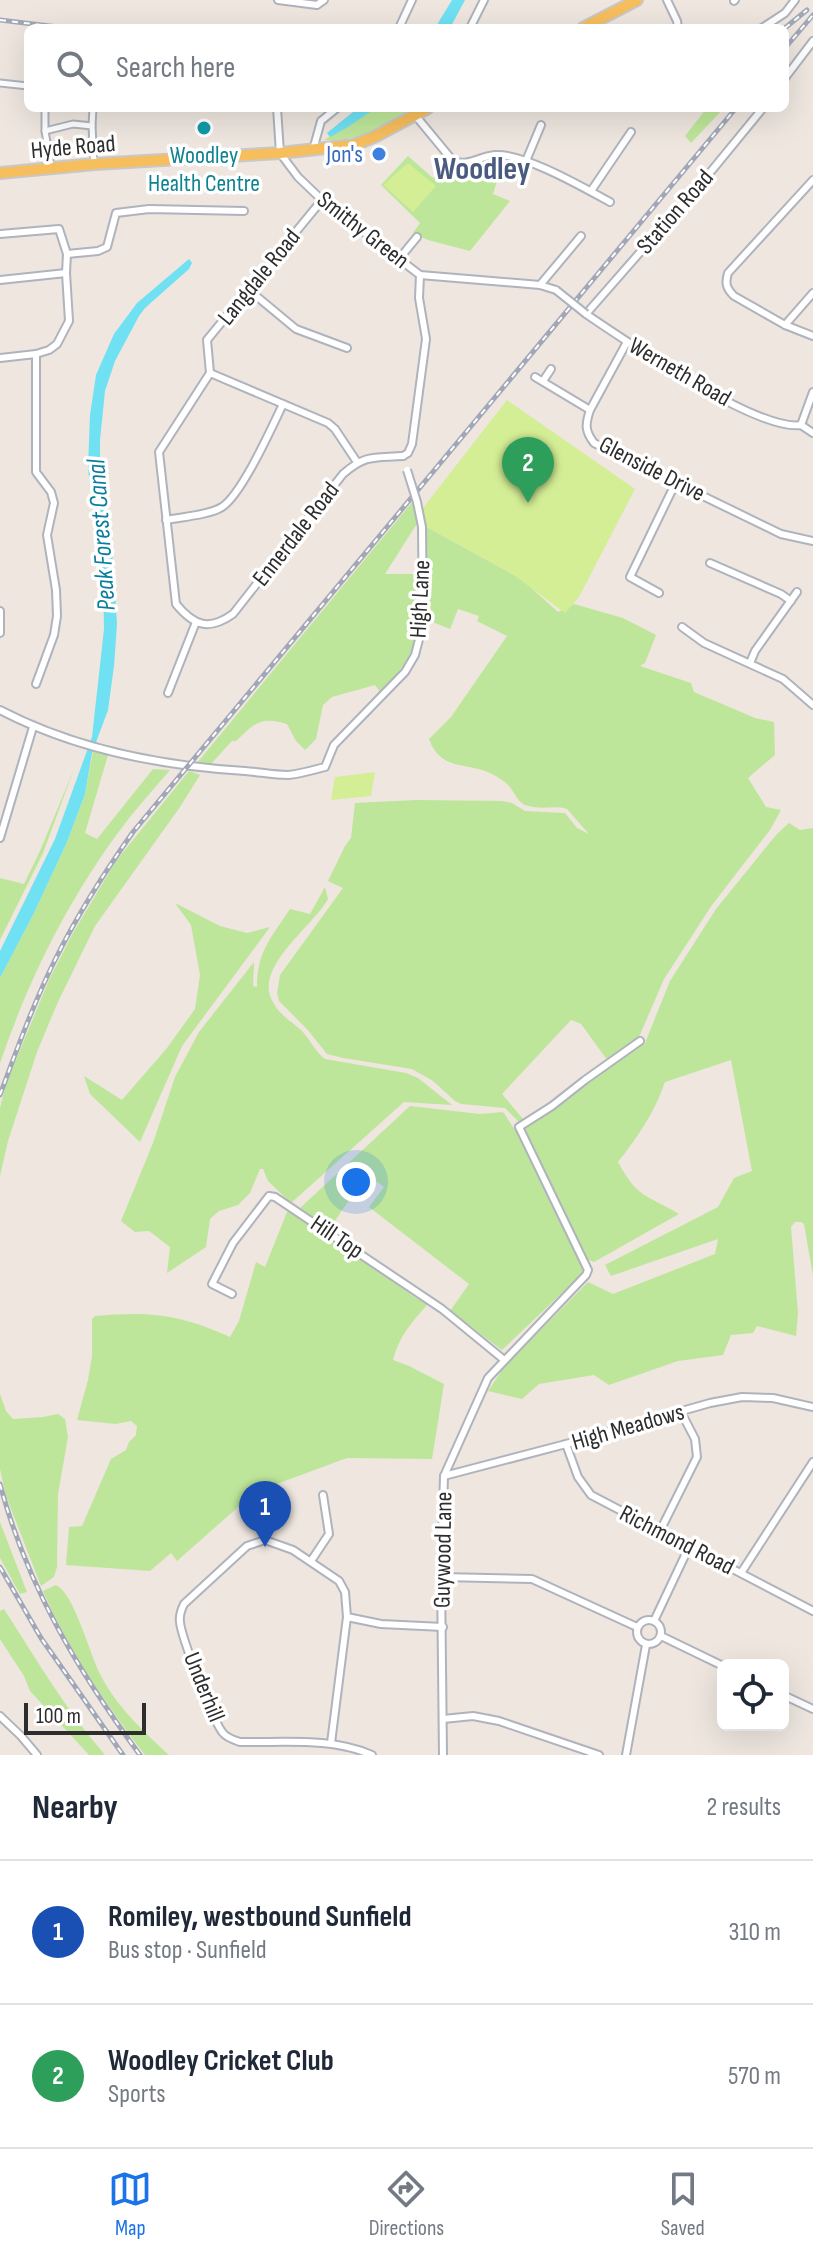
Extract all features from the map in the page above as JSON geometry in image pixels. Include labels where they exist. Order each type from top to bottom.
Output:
[{"type":"main road","points":[[591,24],[637,0]]},
{"type":"main road","name":"Hyde Road","points":[[0,173],[354,145],[420,112]]},
{"type":"street","points":[[278,0],[317,5],[324,0]]},
{"type":"street","points":[[401,24],[412,0]]},
{"type":"street","points":[[472,24],[484,0]]},
{"type":"street","points":[[667,0],[677,24]]},
{"type":"street","points":[[768,24],[785,13],[795,0]]},
{"type":"street","points":[[789,73],[813,41]]},
{"type":"street","points":[[0,83],[24,86]]},
{"type":"street","points":[[45,112],[52,168]]},
{"type":"street","points":[[93,112],[95,164]]},
{"type":"street","points":[[277,112],[280,153]]},
{"type":"street","points":[[313,150],[321,121],[332,112]]},
{"type":"street","points":[[425,112],[439,147],[453,161],[461,164],[495,155],[526,161],[610,202]]},
{"type":"street","name":"Station Road","points":[[586,314],[760,112]]},
{"type":"street","points":[[45,131],[73,124],[92,126]]},
{"type":"street","points":[[526,161],[541,125]]},
{"type":"street","points":[[591,191],[631,132]]},
{"type":"street","name":"Smithy Green","points":[[280,153],[298,177],[322,200],[420,275],[540,285],[556,290]]},
{"type":"street","points":[[813,180],[728,273],[725,282],[734,296],[785,325],[813,336]]},
{"type":"street","name":"Langdale Road","points":[[210,373],[207,340],[322,200]]},
{"type":"street","points":[[67,254],[107,247],[116,213],[149,209],[244,211]]},
{"type":"street","points":[[0,234],[59,229],[67,254],[69,321],[57,344],[49,350],[0,358]]},
{"type":"street","points":[[540,285],[581,236]]},
{"type":"street","points":[[399,259],[417,237]]},
{"type":"street","points":[[0,280],[66,273]]},
{"type":"street","points":[[403,456],[412,444],[426,339],[419,298],[420,275]]},
{"type":"street","points":[[249,290],[296,329],[347,348]]},
{"type":"street","name":"Werneth Road","points":[[556,290],[627,342],[715,395],[783,426],[801,425],[813,433]]},
{"type":"street","points":[[785,325],[813,293]]},
{"type":"street","name":"Glenside Drive","points":[[627,342],[586,422],[586,431],[594,443],[781,534],[813,541]]},
{"type":"street","points":[[36,354],[36,472],[51,492],[54,503],[47,535],[57,616],[54,635],[36,684]]},
{"type":"street","points":[[543,381],[551,369]]},
{"type":"street","points":[[168,693],[196,622],[176,604],[159,452],[210,373],[328,423],[357,462]]},
{"type":"street","points":[[535,377],[590,410]]},
{"type":"street","points":[[801,425],[813,392]]},
{"type":"street","points":[[166,520],[220,509],[231,498],[265,443],[283,404]]},
{"type":"street","name":"Ennerdale Road","points":[[196,622],[205,625],[222,622],[233,614],[343,474],[357,462],[368,458],[403,456]]},
{"type":"street","name":"High Lane","points":[[33,727],[102,748],[192,768],[291,775],[325,767],[334,745],[405,672],[415,655],[423,624],[422,527],[403,456]]},
{"type":"street","points":[[659,593],[630,577],[676,482]]},
{"type":"street","points":[[710,563],[791,601]]},
{"type":"street","points":[[750,663],[755,651],[797,592]]},
{"type":"street","points":[[0,615],[0,633]]},
{"type":"street","points":[[682,627],[704,643],[789,682],[813,705]]},
{"type":"street","points":[[0,710],[33,727],[0,838]]},
{"type":"street","name":"Guywood Lane","points":[[443,1755],[441,1577],[444,1476],[488,1378],[588,1270],[519,1127],[640,1041]]},
{"type":"street","name":"Hill Top","points":[[232,1294],[212,1284],[233,1243],[269,1196],[275,1197],[442,1309],[503,1359]]},
{"type":"street","name":"High Meadows","points":[[444,1476],[710,1403],[755,1396],[813,1407]]},
{"type":"street","points":[[660,1531],[697,1457],[695,1439],[681,1412]]},
{"type":"street","name":"Richmond Road","points":[[566,1444],[578,1477],[591,1495],[813,1611]]},
{"type":"street","points":[[741,1573],[813,1462]]},
{"type":"street","points":[[323,1495],[329,1534],[311,1561],[339,1581],[345,1592],[347,1617],[331,1743]]},
{"type":"street","name":"Underhill","points":[[311,1561],[265,1540],[247,1546],[184,1604],[180,1628],[222,1733],[240,1742],[331,1743],[372,1755]]},
{"type":"street","points":[[654,1621],[689,1547]]},
{"type":"street","points":[[441,1577],[532,1579],[637,1627]]},
{"type":"street","points":[[347,1617],[381,1624],[443,1627]]},
{"type":"street","points":[[644,1620],[654,1621],[660,1627],[661,1636],[655,1643],[646,1645],[637,1638],[637,1627],[644,1620]]},
{"type":"street","points":[[661,1636],[717,1663]]},
{"type":"street","points":[[626,1755],[646,1645]]},
{"type":"street","points":[[789,1698],[813,1709]]},
{"type":"street","points":[[0,1716],[37,1755]]},
{"type":"street","points":[[443,1719],[473,1716],[499,1721],[599,1755]]},
{"type":"green space","points":[[370,112],[406,112],[371,133],[348,139],[324,140]]},
{"type":"green space","points":[[704,112],[720,112],[691,143],[685,136]]},
{"type":"green space","points":[[408,156],[433,178],[451,162],[460,167],[504,158],[493,194],[510,201],[470,251],[413,233],[420,223],[381,185]]},
{"type":"green space","points":[[408,163],[436,186],[413,212],[383,185]]},
{"type":"green space","points":[[507,400],[635,489],[579,597],[565,613],[514,575],[425,526],[423,508]]},
{"type":"green space","points":[[413,501],[418,522],[385,574],[419,574],[416,638],[394,677],[380,692],[375,685],[332,697],[323,705],[316,739],[305,750],[287,724],[264,721],[232,741],[210,765],[197,763]]},
{"type":"green space","points":[[425,526],[514,575],[558,612],[574,604],[623,618],[656,635],[645,663],[640,666],[691,683],[694,692],[755,718],[774,722],[775,755],[748,778],[766,807],[781,810],[770,830],[712,905],[664,979],[639,1037],[608,1061],[581,1024],[571,1020],[502,1094],[523,1119],[519,1122],[505,1108],[461,1104],[433,1081],[412,1069],[327,1054],[279,1001],[277,993],[280,975],[343,888],[328,881],[351,838],[355,803],[502,801],[525,811],[565,813],[577,828],[589,834],[567,809],[525,805],[498,777],[447,761],[434,749],[429,739],[451,717],[507,636],[477,621],[479,616],[458,609],[450,629],[428,620]]},
{"type":"green space","points":[[93,751],[108,755],[85,833],[97,839],[153,769],[170,770],[109,845],[72,904],[39,966],[0,1063],[0,978],[67,842],[85,794]]},
{"type":"green space","points":[[74,769],[43,853],[0,940],[0,878],[24,884]]},
{"type":"green space","points":[[189,771],[200,775],[95,926],[57,1004],[37,1052],[0,1176],[0,1108],[6,1084],[49,980],[116,861]]},
{"type":"green space","points":[[375,772],[371,796],[331,800],[335,777]]},
{"type":"green space","points":[[789,823],[800,830],[813,828],[813,1276],[804,1224],[795,1222],[791,1227],[798,1313],[796,1336],[757,1326],[753,1333],[731,1335],[723,1355],[678,1361],[609,1385],[594,1375],[539,1384],[522,1399],[488,1391],[505,1366],[588,1282],[613,1294],[715,1254],[718,1239],[611,1276],[605,1265],[718,1207],[734,1178],[752,1171],[731,1060],[665,1082],[645,1124],[618,1162],[637,1189],[679,1214],[594,1262],[586,1259],[524,1128],[645,1043],[670,981],[716,909]]},
{"type":"green space","points":[[325,887],[328,899],[286,949],[270,977],[269,991],[274,1004],[325,1059],[406,1073],[418,1078],[452,1105],[404,1102],[291,1203],[260,1169],[250,1193],[238,1205],[219,1211],[210,1219],[206,1247],[167,1273],[170,1247],[149,1231],[135,1232],[121,1221],[153,1143],[175,1077],[199,1032],[254,962],[253,986],[257,987],[262,954],[290,909],[310,914]]},
{"type":"green space","points":[[175,903],[220,926],[247,933],[270,927],[182,1046],[140,1142],[90,1094],[84,1076],[122,1100],[167,1048],[195,1009],[200,975],[191,925]]},
{"type":"green space","points":[[410,1106],[480,1114],[503,1112],[517,1133],[583,1269],[580,1276],[502,1350],[450,1311],[469,1284],[369,1207],[384,1187],[367,1174],[330,1228],[300,1208]]},
{"type":"green space","points":[[292,1211],[428,1304],[402,1336],[393,1360],[444,1384],[432,1459],[347,1458],[255,1492],[177,1561],[171,1553],[150,1571],[66,1565],[69,1527],[82,1526],[111,1459],[126,1450],[136,1435],[137,1426],[131,1421],[116,1424],[77,1420],[92,1356],[92,1319],[95,1316],[114,1315],[164,1316],[195,1323],[230,1337],[239,1321],[256,1262],[265,1267],[287,1212]]},
{"type":"green space","points":[[0,1394],[6,1411],[13,1419],[58,1414],[65,1419],[68,1437],[58,1494],[57,1567],[54,1577],[41,1586],[6,1496],[0,1469]]},
{"type":"green space","points":[[0,1522],[27,1592],[20,1594],[0,1558]]},
{"type":"green space","points":[[56,1585],[63,1590],[75,1612],[106,1686],[131,1718],[169,1755],[145,1755],[102,1696],[64,1634],[43,1591]]},
{"type":"green space","points":[[4,1609],[64,1702],[105,1755],[89,1755],[30,1691],[0,1639],[0,1611]]},
{"type":"water","points":[[452,0],[465,0],[452,24],[437,24]]},
{"type":"water","points":[[353,112],[370,112],[330,137],[327,133]]},
{"type":"water","name":"Peak Forest Canal","points":[[189,259],[192,263],[189,269],[139,316],[115,361],[105,391],[100,474],[113,560],[117,624],[108,710],[92,753],[85,794],[67,842],[0,978],[0,951],[55,839],[92,737],[104,629],[103,577],[88,468],[90,415],[96,375],[114,334],[137,303]]},
{"type":"railway","points":[[789,25],[807,10]]},
{"type":"railway","points":[[789,43],[813,15]]},
{"type":"railway","points":[[0,20],[33,24]]},
{"type":"railway","points":[[0,1095],[56,958],[92,894],[133,832],[733,112]]},
{"type":"railway","points":[[0,1484],[25,1558],[57,1626],[96,1692],[140,1755]]},
{"type":"railway","points":[[0,1567],[41,1638],[123,1755]]},
{"type":"place","name":"Woodley Health Centre","points":[[204,128]]},
{"type":"place","name":"Jon's","points":[[379,154]]},
{"type":"place","name":"Woodley Cricket Club","points":[[528,503]]},
{"type":"place","name":"Romiley, westbound Sunfield","points":[[265,1547]]},
{"type":"district","name":"Woodley","points":[[482,169]]}]
